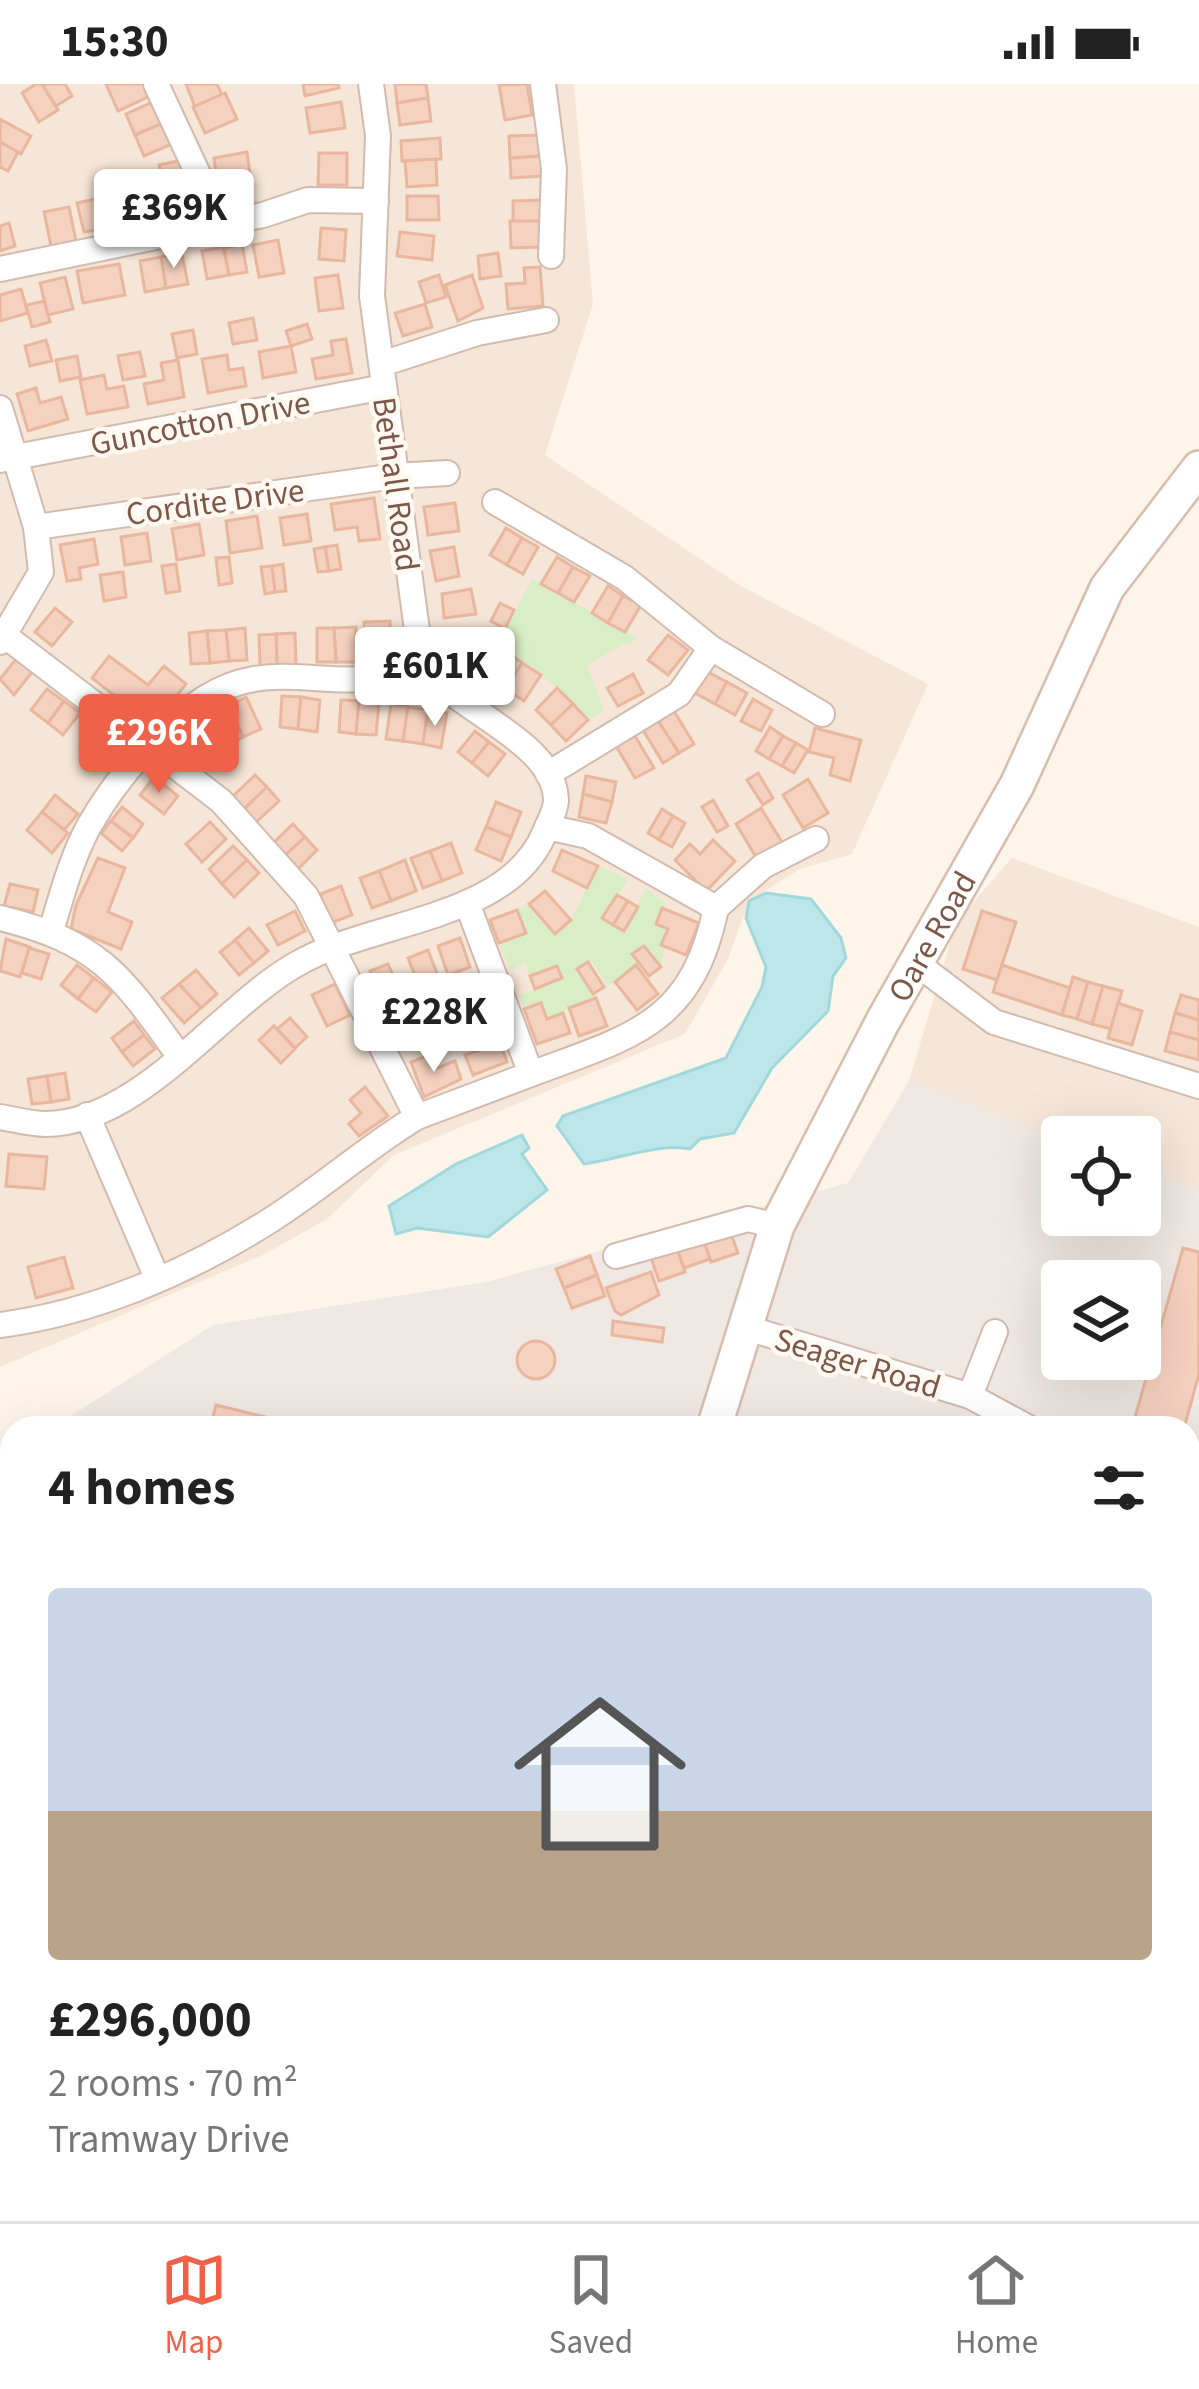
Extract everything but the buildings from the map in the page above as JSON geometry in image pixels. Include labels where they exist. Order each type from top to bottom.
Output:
[{"type":"street","points":[[156,84],[198,174],[202,227]]},
{"type":"street","name":"Bethall Road","points":[[370,84],[378,136],[372,296],[421,660]]},
{"type":"street","points":[[543,84],[554,169],[551,256]]},
{"type":"street","points":[[0,268],[308,200],[376,201]]},
{"type":"street","points":[[394,360],[477,333],[546,320]]},
{"type":"street","name":"Guncotton Drive","points":[[8,458],[384,387]]},
{"type":"street","points":[[0,409],[8,458],[36,527],[41,572],[2,636],[221,801],[270,854],[322,919],[417,1117]]},
{"type":"street","name":"Oare Road","points":[[718,1416],[778,1226],[916,963],[1017,785],[1107,588],[1199,468]]},
{"type":"street","name":"Cordite Drive","points":[[36,527],[395,476],[446,473]]},
{"type":"street","points":[[495,502],[626,578],[711,648],[822,714]]},
{"type":"street","points":[[548,774],[679,694],[711,648]]},
{"type":"street","points":[[0,1117],[46,1124],[87,1115],[125,1096],[180,1057],[294,965],[467,903],[512,879],[536,854],[556,800],[548,774],[490,717],[432,681],[421,660],[406,670],[352,682],[250,679],[185,709],[151,747],[91,823],[51,931]]},
{"type":"street","points":[[548,827],[588,836],[716,908]]},
{"type":"street","points":[[0,1325],[98,1305],[157,1278],[267,1223],[359,1151],[417,1117],[627,1037],[665,1012],[693,982],[716,908],[763,866],[816,839]]},
{"type":"street","points":[[467,903],[531,1074]]},
{"type":"street","points":[[0,918],[51,931],[90,950],[116,972],[180,1057]]},
{"type":"street","points":[[916,963],[994,1022],[1199,1086]]},
{"type":"street","points":[[87,1115],[157,1278]]},
{"type":"street","points":[[616,1256],[748,1220],[778,1226]]},
{"type":"street","name":"Seager Road","points":[[747,1328],[970,1396],[1007,1416]]},
{"type":"street","name":"Seager Road","points":[[970,1396],[995,1332]]},
{"type":"shaded area","points":[[0,84],[574,84],[593,304],[545,455],[741,586],[928,684],[852,854],[800,869],[749,901],[728,959],[685,1034],[394,1155],[327,1219],[265,1254],[0,1367]]},
{"type":"shaded area","points":[[1012,858],[1199,927],[1199,1191],[1161,1176],[1161,1116],[1041,1116],[1041,1130],[909,1081],[951,940],[969,907]]},
{"type":"shaded area","points":[[909,1081],[1041,1130],[1041,1236],[1161,1236],[1161,1176],[1199,1191],[1199,1416],[71,1416],[213,1325],[486,1282],[848,1183]]},
{"type":"green space","points":[[532,579],[636,637],[631,645],[625,643],[587,666],[604,711],[588,720],[550,682],[496,646]]},
{"type":"green space","points":[[598,866],[628,879],[603,918],[623,931],[646,889],[666,903],[656,924],[668,929],[661,967],[643,946],[633,954],[639,962],[608,986],[591,961],[577,970],[596,998],[547,1019],[541,1003],[524,1009],[519,995],[562,978],[558,966],[530,976],[525,964],[510,970],[499,943],[526,933],[517,910],[529,904],[556,934],[571,920]]},
{"type":"water","points":[[766,893],[811,899],[841,938],[846,958],[833,976],[828,1011],[772,1068],[734,1133],[700,1139],[690,1149],[652,1150],[584,1164],[557,1126],[563,1116],[726,1058],[762,987],[766,967],[746,918],[749,901]]},
{"type":"water","points":[[522,1135],[529,1148],[522,1154],[547,1190],[488,1237],[417,1228],[396,1234],[389,1206],[456,1164]]}]
